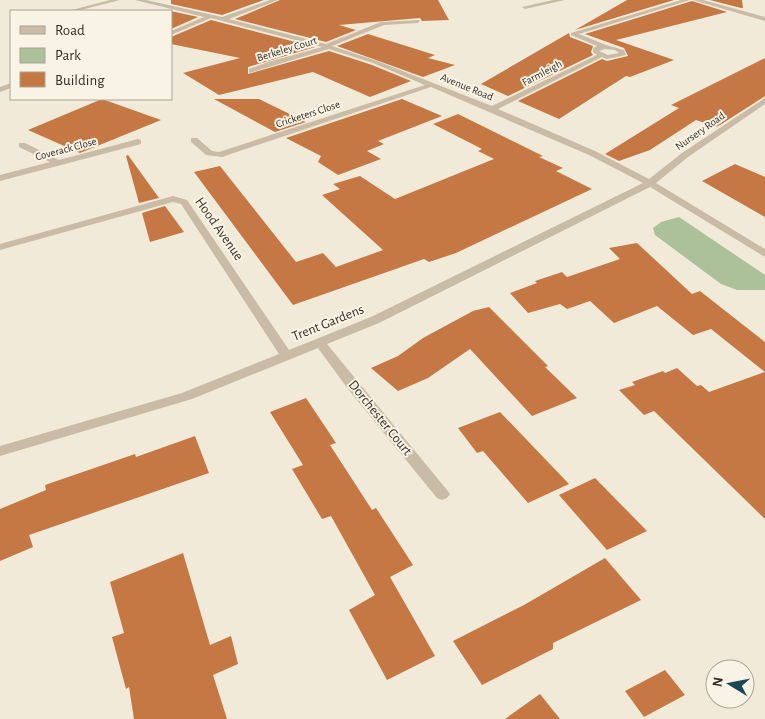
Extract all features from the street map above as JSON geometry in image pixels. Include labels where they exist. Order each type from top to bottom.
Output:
[{"type":"street","points":[[75,10],[117,0]]},
{"type":"street","name":"Avenue Road","points":[[138,0],[173,10],[212,16],[327,46],[492,109],[592,153],[650,183],[765,254]]},
{"type":"street","points":[[224,19],[275,0]]},
{"type":"street","points":[[525,8],[562,0]]},
{"type":"street","name":"Farmleigh","points":[[492,109],[602,55],[623,55],[622,51],[616,48],[605,47],[573,34],[687,0]]},
{"type":"street","points":[[696,0],[765,19]]},
{"type":"street","points":[[172,33],[212,16]]},
{"type":"street","name":"Berkeley Court","points":[[252,71],[270,63],[327,46],[383,23],[418,21]]},
{"type":"street","points":[[602,55],[596,52],[596,48],[605,47]]},
{"type":"street","name":"Cricketers Close","points":[[194,140],[209,153],[219,155],[431,85]]},
{"type":"street","name":"Nursery Road","points":[[650,183],[685,155],[765,100]]},
{"type":"street","name":"Coverack Close","points":[[0,178],[138,142]]},
{"type":"street","points":[[22,145],[58,163]]},
{"type":"street","name":"Trent Gardens","points":[[0,451],[187,396],[319,341],[375,320],[650,183]]},
{"type":"street","name":"Hood Avenue","points":[[0,247],[173,199],[184,202],[286,356]]},
{"type":"street","name":"Dorchester Court","points":[[319,341],[353,386],[442,494]]},
{"type":"green space","points":[[679,217],[765,275],[765,290],[737,290],[721,284],[655,235],[653,228],[661,222]]},
{"type":"building","points":[[171,0],[264,0],[222,15],[171,4]]},
{"type":"building","points":[[280,0],[438,0],[449,20],[422,21],[420,18],[339,25],[356,30],[326,42],[235,19]]},
{"type":"building","points":[[627,0],[674,0],[575,30],[582,26]]},
{"type":"building","points":[[710,0],[742,0],[743,8],[741,8]]},
{"type":"building","points":[[692,1],[727,12],[616,40],[674,60],[630,77],[626,76],[559,119],[518,101],[602,59],[607,61],[628,56],[624,48],[585,34]]},
{"type":"building","points":[[172,11],[198,17],[172,29]]},
{"type":"building","points":[[211,20],[315,47],[248,67],[248,74],[329,51],[372,65],[411,81],[370,97],[313,72],[219,95],[183,73],[240,58],[172,44],[172,37]]},
{"type":"building","points":[[569,33],[570,37],[593,46],[591,52],[593,55],[508,96],[481,84]]},
{"type":"building","points":[[368,34],[435,55],[428,58],[455,65],[423,77],[337,46]]},
{"type":"building","points":[[765,58],[765,96],[720,125],[716,127],[696,120],[650,150],[619,161],[605,154],[679,108],[671,105]]},
{"type":"building","points":[[214,99],[259,99],[306,122],[275,132]]},
{"type":"building","points":[[402,99],[442,116],[378,141],[384,144],[367,151],[381,159],[338,175],[318,162],[321,156],[286,138]]},
{"type":"building","points":[[100,100],[105,100],[161,120],[80,153],[28,130]]},
{"type":"building","points":[[458,114],[543,156],[539,157],[563,168],[556,171],[592,189],[456,253],[429,262],[424,259],[293,305],[194,172],[220,166],[296,262],[323,253],[336,267],[383,250],[322,195],[340,189],[333,184],[360,176],[395,199],[494,159],[478,151],[482,149],[433,124]]},
{"type":"building","points":[[128,155],[159,198],[139,203],[126,156]]},
{"type":"building","points":[[735,164],[765,177],[765,217],[702,181]]},
{"type":"building","points":[[165,206],[184,232],[150,242],[142,213]]},
{"type":"building","points":[[637,243],[692,294],[700,291],[765,342],[765,372],[711,329],[693,335],[657,306],[614,323],[590,301],[567,309],[560,304],[528,313],[510,293],[537,283],[535,281],[562,272],[567,277],[620,259],[609,248]]},
{"type":"building","points":[[489,307],[577,398],[532,416],[470,349],[428,378],[398,391],[371,368],[398,356],[423,338],[473,311]]},
{"type":"building","points":[[677,368],[697,386],[701,385],[709,392],[765,372],[765,519],[654,411],[644,415],[619,390],[635,385],[632,382]]},
{"type":"building","points":[[306,398],[336,443],[330,445],[372,510],[376,508],[413,565],[390,577],[435,656],[387,680],[349,610],[375,595],[331,516],[322,519],[292,469],[303,465],[270,412]]},
{"type":"building","points":[[500,412],[569,484],[528,503],[483,451],[477,453],[458,428]]},
{"type":"building","points":[[195,436],[209,473],[29,535],[33,547],[0,561],[0,509],[46,490],[45,485],[135,454],[136,457]]},
{"type":"building","points":[[595,478],[647,531],[607,550],[559,495]]},
{"type":"building","points":[[183,553],[210,645],[231,636],[238,664],[213,675],[227,719],[134,719],[129,687],[126,689],[112,637],[124,633],[110,582]]},
{"type":"building","points":[[605,558],[641,600],[553,643],[553,649],[482,685],[453,641],[524,605]]},
{"type":"building","points":[[665,670],[685,695],[644,717],[625,691]]},
{"type":"building","points":[[540,694],[560,719],[505,719]]}]
